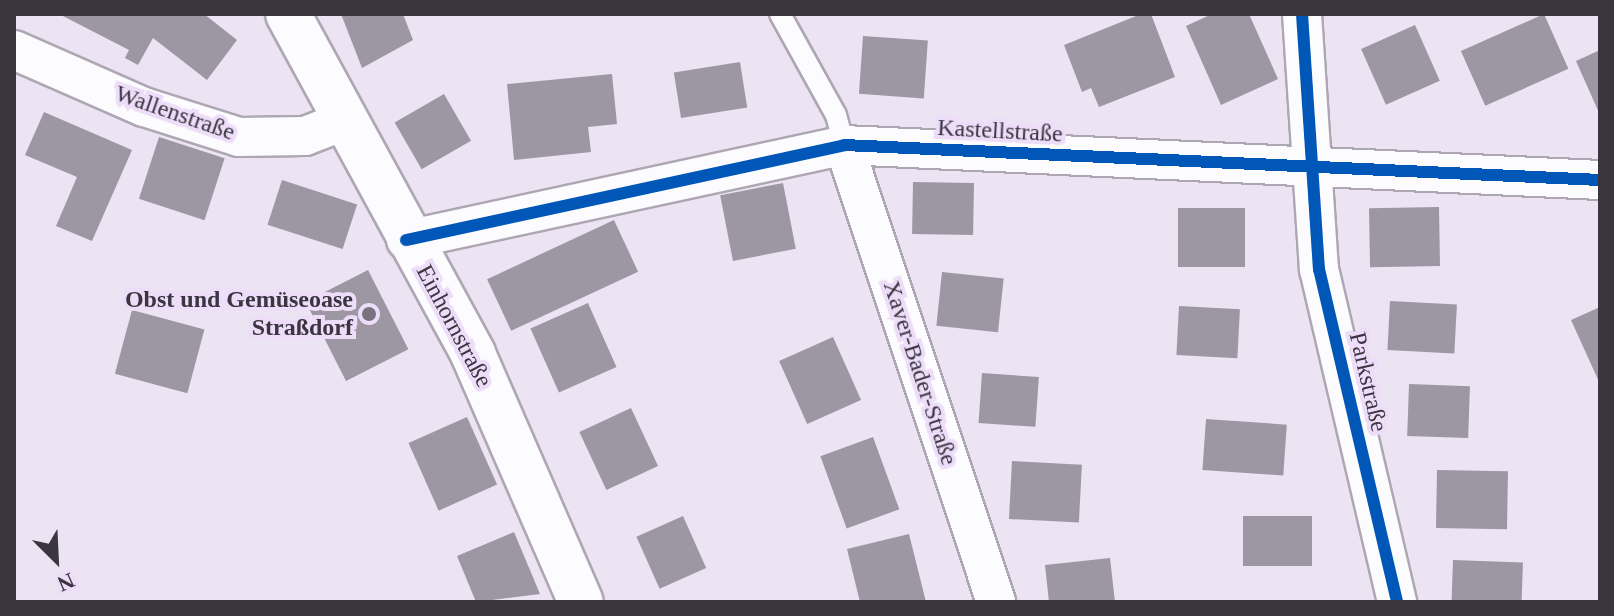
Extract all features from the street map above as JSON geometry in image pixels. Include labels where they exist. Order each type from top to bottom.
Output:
[{"type":"main road","name":"Einhornstraße","points":[[288,14],[341,122],[473,354],[581,602]]},
{"type":"street","name":"Parkstraße","points":[[1302,14],[1319,269],[1397,602]]},
{"type":"street","name":"Wallenstraße","points":[[14,50],[144,107],[239,137],[305,136],[341,122]]},
{"type":"street","name":"Kastellstraße","points":[[406,240],[844,145],[1314,170],[1600,180]]},
{"type":"street","name":"Xaver-Bader-Straße","points":[[844,145],[996,602]]},
{"type":"lane","points":[[780,14],[836,115],[844,145]]},
{"type":"building","points":[[59,14],[204,14],[237,40],[207,80],[153,38],[138,65],[125,58],[129,50]]},
{"type":"building","points":[[341,14],[403,14],[413,40],[362,68]]},
{"type":"building","points":[[1141,14],[1151,14],[1175,77],[1099,107],[1091,88],[1082,92],[1064,45]]},
{"type":"building","points":[[1212,14],[1249,14],[1278,79],[1221,105],[1186,26]]},
{"type":"building","points":[[1544,14],[1568,69],[1485,106],[1461,51]]},
{"type":"building","points":[[1415,25],[1440,81],[1386,105],[1361,49]]},
{"type":"building","points":[[863,36],[928,41],[924,98],[859,94]]},
{"type":"building","points":[[1600,50],[1600,115],[1576,61]]},
{"type":"building","points":[[740,62],[747,107],[681,118],[674,72]]},
{"type":"building","points":[[612,74],[617,124],[588,127],[591,152],[514,160],[507,84]]},
{"type":"building","points":[[444,94],[471,141],[422,169],[395,122]]},
{"type":"building","points":[[44,112],[132,150],[92,241],[56,226],[77,177],[25,155]]},
{"type":"building","points":[[159,137],[225,158],[205,220],[139,199]]},
{"type":"building","points":[[282,180],[357,204],[343,249],[267,225]]},
{"type":"building","points":[[913,182],[974,183],[973,235],[912,234]]},
{"type":"building","points":[[783,183],[796,249],[733,261],[720,195]]},
{"type":"building","points":[[1439,207],[1440,266],[1370,267],[1369,208]]},
{"type":"building","points":[[1178,208],[1245,208],[1245,267],[1178,267]]},
{"type":"building","points":[[614,220],[638,272],[511,331],[487,279]]},
{"type":"building","points":[[368,270],[408,349],[346,381],[306,302]]},
{"type":"building","points":[[942,272],[1004,278],[998,332],[936,326]]},
{"type":"building","points":[[1390,301],[1457,305],[1454,353],[1387,350]]},
{"type":"building","points":[[588,303],[616,367],[559,393],[530,329]]},
{"type":"building","points":[[1179,306],[1240,309],[1237,358],[1176,355]]},
{"type":"building","points":[[1600,307],[1600,384],[1571,320]]},
{"type":"building","points":[[132,310],[204,329],[187,393],[115,374]]},
{"type":"building","points":[[833,337],[861,400],[807,424],[779,361]]},
{"type":"building","points":[[982,373],[1039,377],[1035,427],[979,423]]},
{"type":"building","points":[[1409,384],[1470,386],[1468,438],[1407,436]]},
{"type":"building","points":[[631,408],[658,466],[606,490],[579,432]]},
{"type":"building","points":[[467,417],[497,485],[439,511],[409,443]]},
{"type":"building","points":[[1206,419],[1287,425],[1283,476],[1202,470]]},
{"type":"building","points":[[873,437],[899,509],[847,529],[820,456]]},
{"type":"building","points":[[1012,461],[1082,465],[1079,523],[1009,519]]},
{"type":"building","points":[[1437,470],[1508,471],[1507,529],[1436,528]]},
{"type":"building","points":[[683,516],[706,568],[660,589],[636,537]]},
{"type":"building","points":[[1243,516],[1312,516],[1312,566],[1243,566]]},
{"type":"building","points":[[514,532],[540,594],[476,602],[457,556]]},
{"type":"building","points":[[909,534],[926,602],[860,602],[847,549]]},
{"type":"building","points":[[1110,558],[1115,602],[1049,602],[1045,565]]},
{"type":"building","points":[[1453,560],[1523,562],[1522,602],[1452,602]]},
{"type":"cycle path","points":[[1302,14],[1319,269],[1397,602]]},
{"type":"cycle path","points":[[406,240],[844,145],[1600,180]]},
{"type":"place","name":"Obst und Gemüseoase Straßdorf","points":[[369,314]]}]
